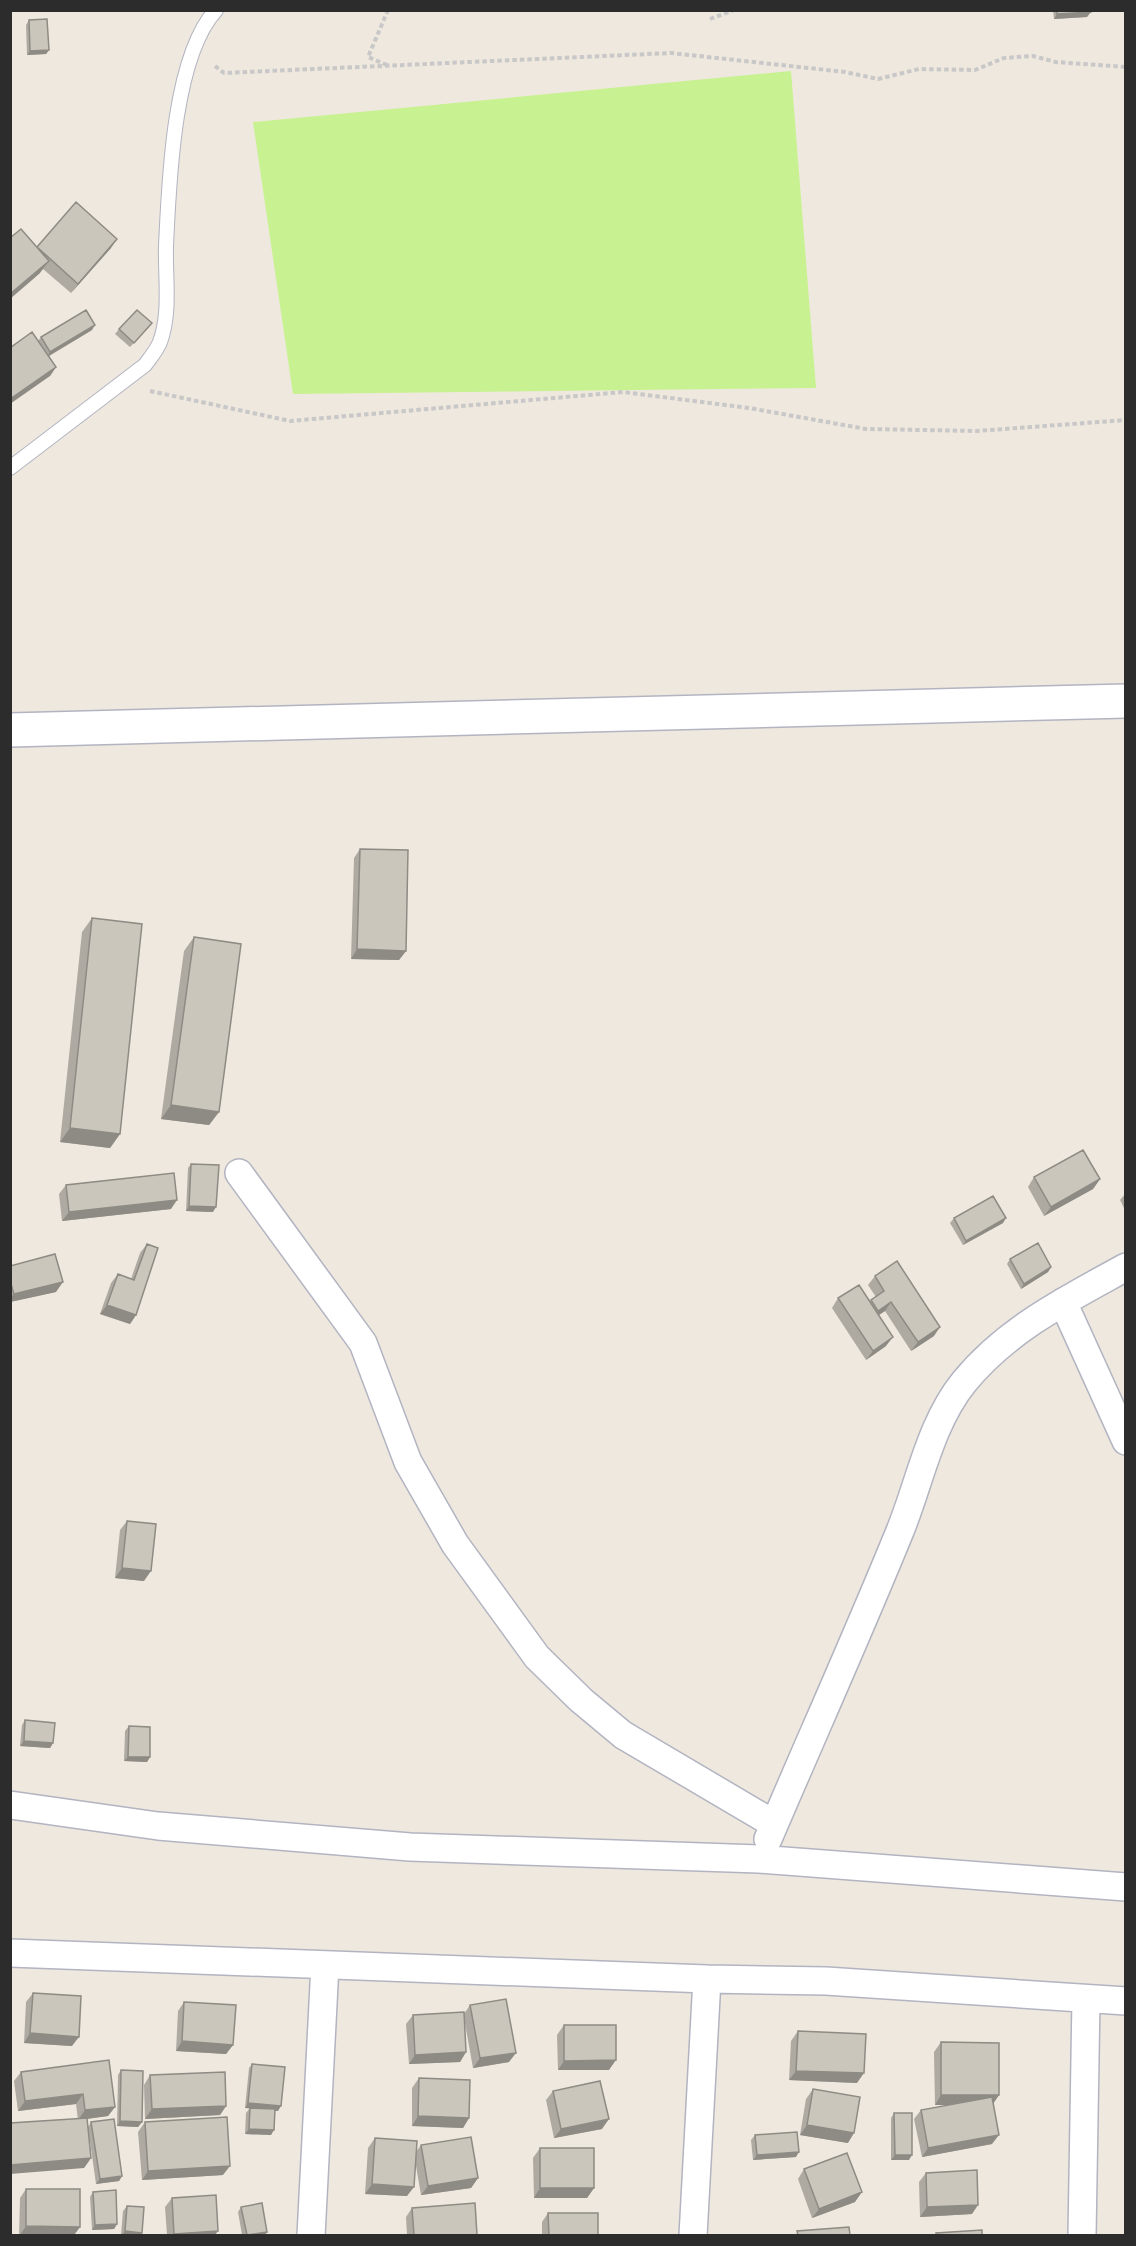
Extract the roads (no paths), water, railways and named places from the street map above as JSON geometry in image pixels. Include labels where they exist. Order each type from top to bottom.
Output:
[{"type":"street","points":[[10,730],[1125,701]]},
{"type":"street","points":[[239,1173],[363,1343],[408,1462],[454,1544],[537,1657],[581,1700],[623,1736],[774,1824]]},
{"type":"street","points":[[759,1859],[901,1529],[933,1436],[963,1383],[998,1344],[1063,1302],[1125,1267]]},
{"type":"street","points":[[1063,1302],[1125,1441]]},
{"type":"street","points":[[10,1805],[158,1826],[410,1847],[759,1859],[1125,1887]]},
{"type":"street","points":[[10,1953],[706,1979],[826,1981],[1125,2001]]},
{"type":"street","points":[[311,2235],[325,1965]]},
{"type":"street","points":[[693,2235],[706,1979]]},
{"type":"street","points":[[1082,2235],[1086,1999]]},
{"type":"lane","points":[[10,468],[146,365],[160,342],[166,305],[166,247],[172,165],[184,77],[208,19],[216,10]]}]
